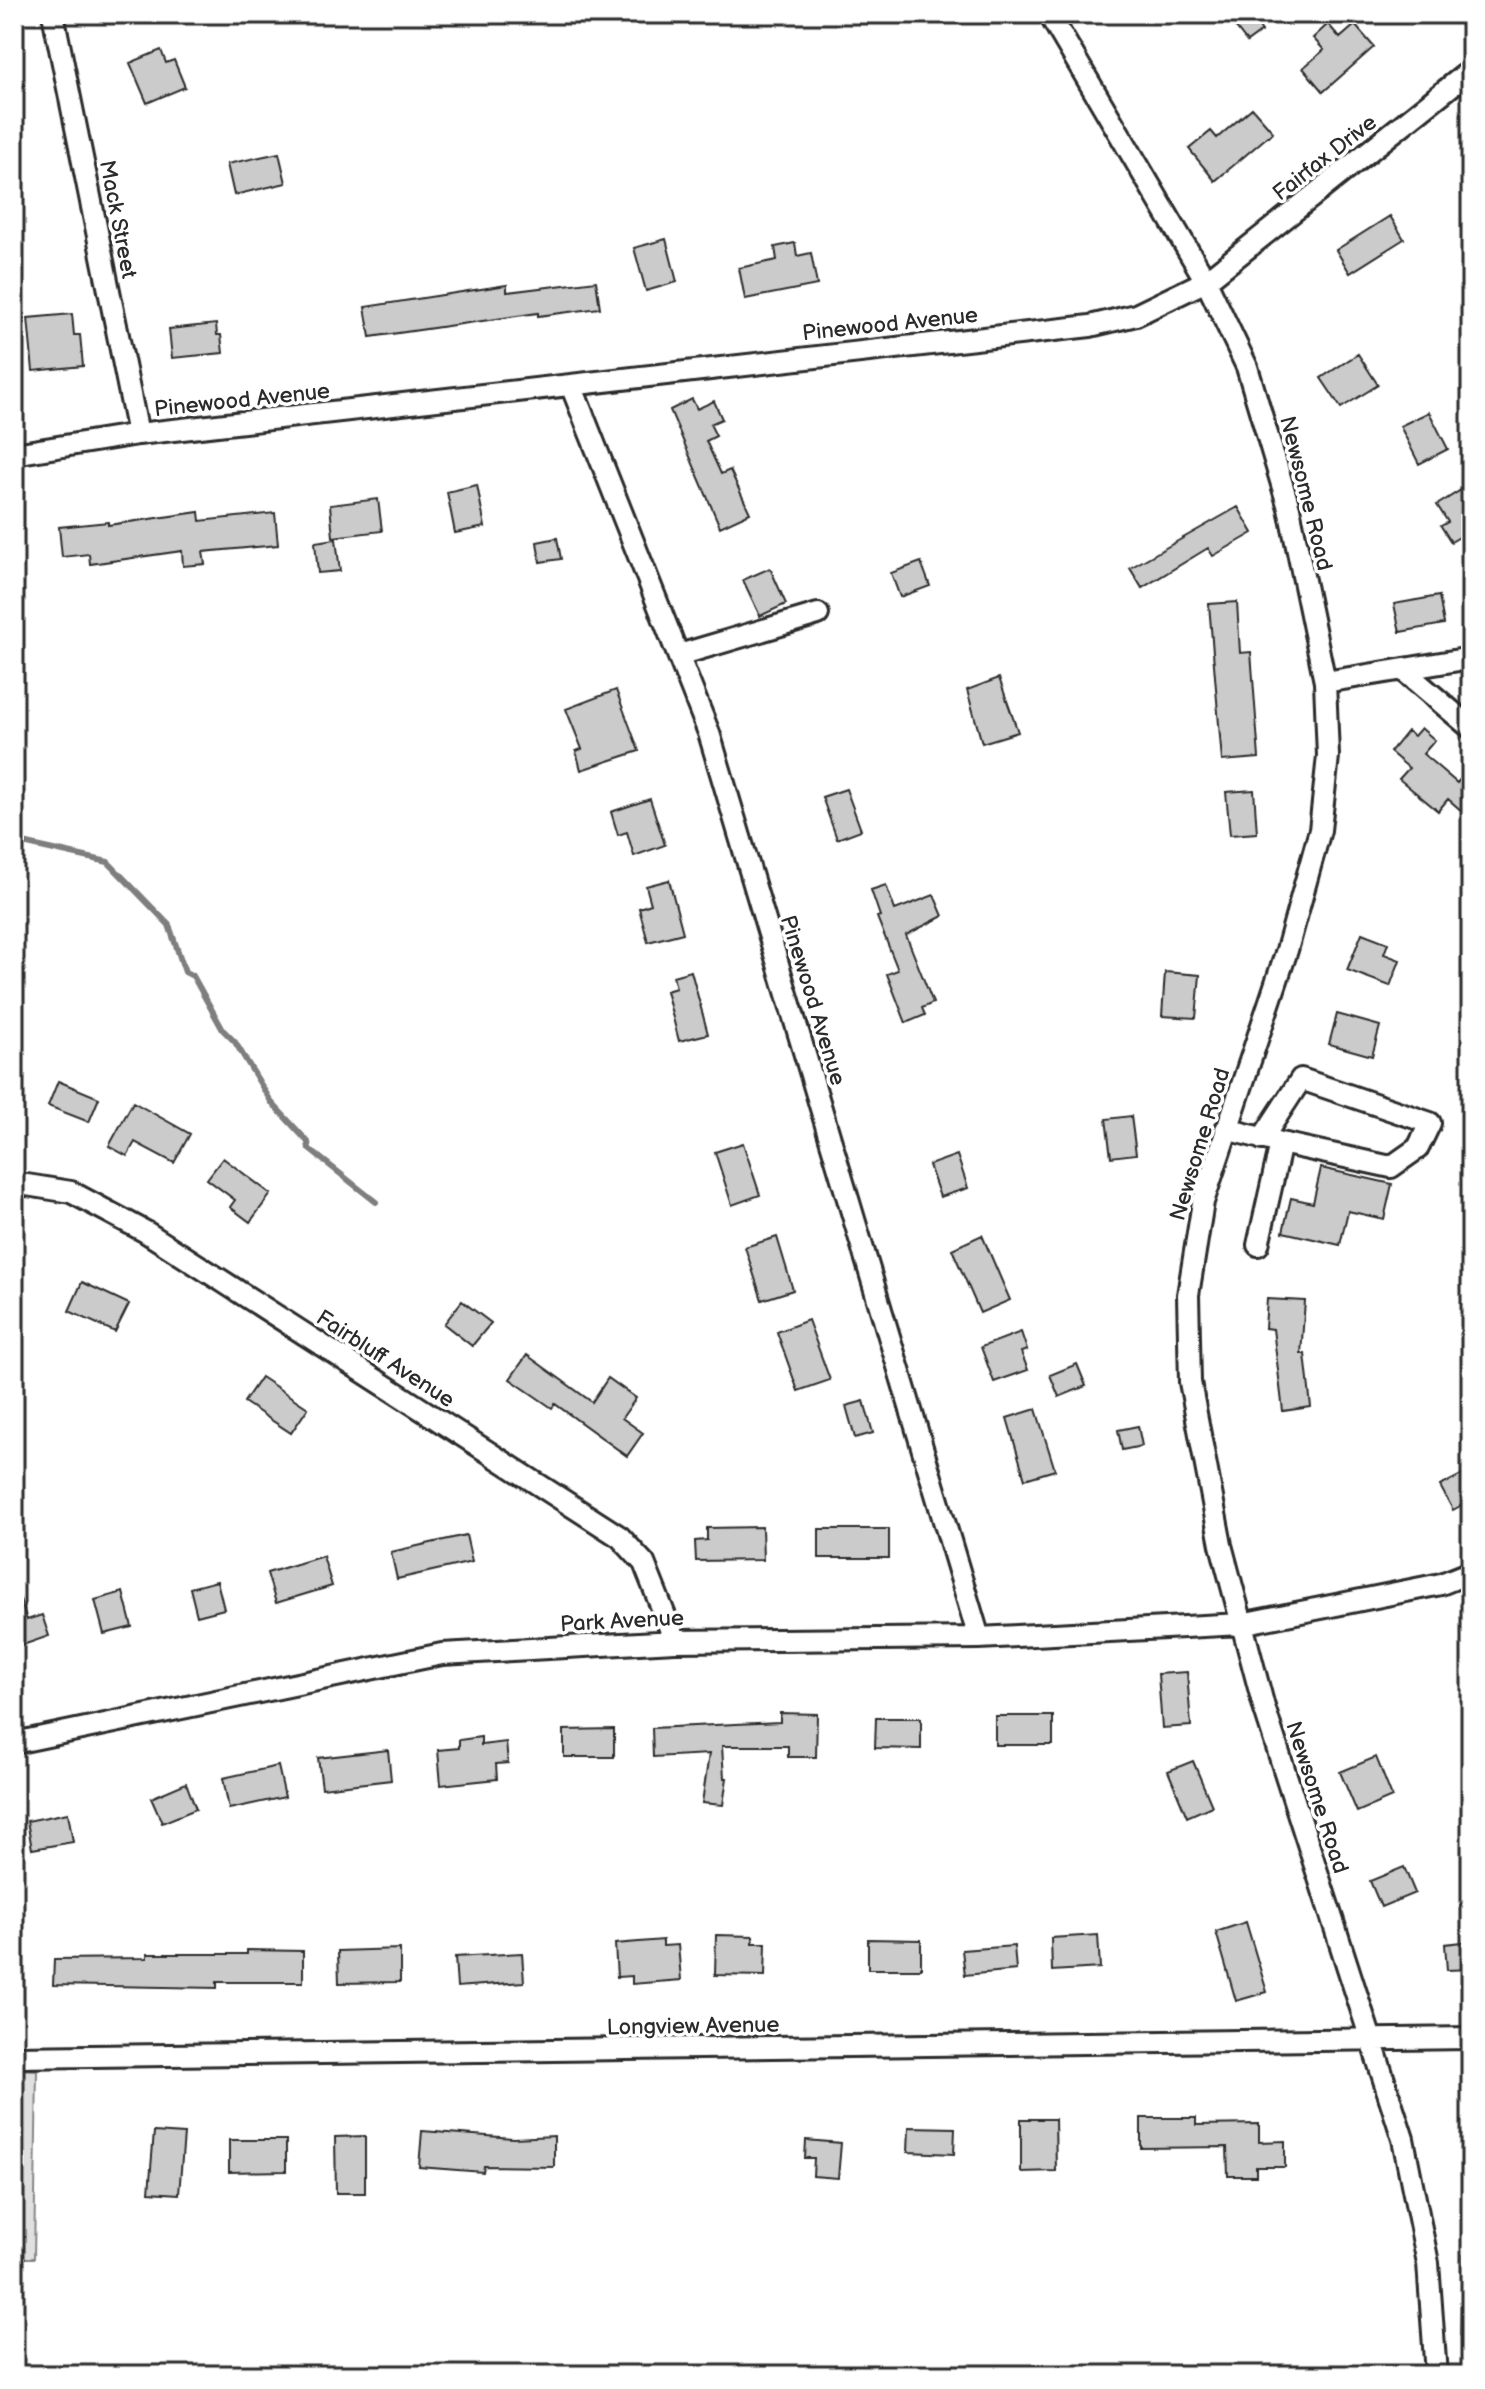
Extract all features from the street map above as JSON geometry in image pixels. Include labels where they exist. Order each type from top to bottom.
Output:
[{"type":"street","name":"Mack Street","points":[[53,14],[138,434]]},
{"type":"street","name":"Newsome Road","points":[[1049,14],[1206,281],[1247,367],[1271,439],[1289,508],[1325,682],[1328,756],[1320,830],[1287,950],[1203,1202],[1194,1248],[1187,1343],[1201,1457],[1241,1624],[1285,1776],[1403,2139],[1428,2263],[1436,2375]]},
{"type":"street","name":"Fairfax Drive","points":[[1206,281],[1471,70]]},
{"type":"street","name":"Pinewood Avenue","points":[[14,454],[138,434],[1090,326],[1136,315],[1206,281]]},
{"type":"street","name":"Pinewood Avenue","points":[[571,385],[709,733],[979,1638]]},
{"type":"street","points":[[679,655],[818,614]]},
{"type":"street","points":[[1325,682],[1471,658]]},
{"type":"street","points":[[1403,670],[1471,728]]},
{"type":"street","points":[[1226,1129],[1272,1141],[1391,1167],[1418,1148],[1430,1123],[1301,1079],[1272,1141],[1258,1245]]},
{"type":"street","name":"Fairbluff Avenue","points":[[14,1183],[71,1192],[146,1232],[620,1537],[644,1563],[675,1641]]},
{"type":"street","name":"Park Avenue","points":[[14,1743],[442,1654],[675,1641],[979,1638],[1241,1624],[1441,1584],[1471,1572]]},
{"type":"street","name":"Longview Avenue","points":[[14,2057],[1471,2038]]},
{"type":"shaded area","points":[[14,2069],[37,2070],[34,2258],[14,2258]]},
{"type":"shaded area","points":[[1471,2251],[1471,2351],[1460,2335],[1463,2255]]},
{"type":"building","points":[[1225,14],[1249,14],[1262,31],[1247,42]]},
{"type":"building","points":[[1328,24],[1340,38],[1355,25],[1374,47],[1323,92],[1303,68],[1324,50],[1313,38]]},
{"type":"building","points":[[161,50],[166,63],[174,60],[185,87],[147,103],[130,63]]},
{"type":"building","points":[[1252,108],[1273,132],[1215,181],[1189,149],[1211,131],[1217,138]]},
{"type":"building","points":[[279,153],[286,183],[234,195],[227,164]]},
{"type":"building","points":[[1390,216],[1404,239],[1350,273],[1336,250]]},
{"type":"building","points":[[666,239],[677,282],[646,291],[634,248]]},
{"type":"building","points":[[795,243],[797,256],[811,253],[817,285],[745,299],[739,268],[777,260],[775,247]]},
{"type":"building","points":[[596,281],[600,308],[538,316],[538,313],[370,337],[365,307],[507,285],[507,292]]},
{"type":"building","points":[[72,314],[74,335],[80,335],[83,366],[33,371],[28,318]]},
{"type":"building","points":[[216,324],[223,353],[172,358],[169,329]]},
{"type":"building","points":[[1358,354],[1378,385],[1341,408],[1321,378]]},
{"type":"building","points":[[692,399],[697,409],[714,401],[722,419],[710,424],[716,436],[706,441],[721,474],[730,470],[750,513],[720,527],[670,410]]},
{"type":"building","points":[[1429,412],[1448,449],[1419,464],[1400,426]]},
{"type":"building","points":[[477,485],[485,527],[455,533],[447,492]]},
{"type":"building","points":[[1461,490],[1471,507],[1471,530],[1451,542],[1441,526],[1448,522],[1437,505]]},
{"type":"building","points":[[378,499],[382,531],[333,537],[330,505]]},
{"type":"building","points":[[1238,507],[1253,533],[1213,556],[1208,548],[1142,588],[1130,568]]},
{"type":"building","points":[[199,512],[200,521],[275,513],[278,545],[203,552],[205,564],[183,566],[182,551],[90,564],[89,554],[62,557],[59,527],[108,522],[108,525]]},
{"type":"building","points":[[557,538],[561,559],[540,562],[537,542]]},
{"type":"building","points":[[336,539],[340,571],[318,573],[315,542]]},
{"type":"building","points":[[921,562],[930,586],[900,597],[891,573]]},
{"type":"building","points":[[770,568],[786,604],[760,616],[743,580]]},
{"type":"building","points":[[1439,596],[1444,624],[1400,632],[1394,604]]},
{"type":"building","points":[[1237,602],[1240,653],[1251,652],[1259,758],[1222,761],[1209,604]]},
{"type":"building","points":[[999,678],[1018,732],[982,743],[967,690]]},
{"type":"building","points":[[616,690],[639,751],[581,770],[576,751],[582,749],[566,709]]},
{"type":"building","points":[[1421,728],[1435,740],[1423,754],[1457,783],[1471,766],[1471,819],[1448,799],[1438,811],[1399,779],[1409,768],[1390,752],[1407,731],[1414,736]]},
{"type":"building","points":[[846,789],[861,830],[837,839],[822,797]]},
{"type":"building","points":[[1254,790],[1257,833],[1230,835],[1226,792]]},
{"type":"building","points":[[650,799],[665,845],[634,856],[627,832],[618,835],[611,812]]},
{"type":"building","points":[[669,880],[683,933],[648,942],[639,908],[651,904],[646,886]]},
{"type":"building","points":[[886,885],[895,910],[934,895],[943,916],[906,935],[933,1003],[922,1008],[925,1015],[906,1023],[887,974],[898,970],[877,917],[880,916],[871,890]]},
{"type":"building","points":[[1362,933],[1388,943],[1384,954],[1400,960],[1390,986],[1347,970]]},
{"type":"building","points":[[691,971],[708,1034],[679,1041],[666,991],[676,988],[673,976]]},
{"type":"building","points":[[1165,972],[1200,975],[1196,1018],[1162,1016]]},
{"type":"building","points":[[1337,1014],[1380,1026],[1372,1056],[1329,1044]]},
{"type":"building","points":[[58,1081],[99,1098],[89,1122],[48,1106]]},
{"type":"building","points":[[133,1102],[190,1134],[174,1163],[135,1142],[127,1156],[109,1146]]},
{"type":"building","points":[[1131,1116],[1136,1154],[1111,1157],[1106,1119]]},
{"type":"building","points":[[743,1143],[760,1195],[732,1205],[715,1152]]},
{"type":"building","points":[[957,1155],[968,1188],[940,1197],[929,1165]]},
{"type":"building","points":[[223,1158],[271,1194],[250,1222],[230,1207],[235,1200],[207,1179]]},
{"type":"building","points":[[1321,1168],[1392,1184],[1384,1219],[1348,1211],[1340,1245],[1283,1232],[1291,1198],[1313,1203]]},
{"type":"building","points":[[982,1235],[1010,1300],[980,1313],[952,1249]]},
{"type":"building","points":[[777,1237],[793,1290],[762,1300],[745,1247]]},
{"type":"building","points":[[82,1282],[129,1304],[115,1332],[69,1311]]},
{"type":"building","points":[[1267,1299],[1305,1301],[1301,1354],[1305,1354],[1311,1407],[1283,1411],[1273,1329],[1265,1328]]},
{"type":"building","points":[[462,1301],[491,1323],[472,1346],[444,1324]]},
{"type":"building","points":[[808,1320],[830,1380],[798,1391],[777,1332]]},
{"type":"building","points":[[1021,1332],[1027,1350],[1021,1352],[1028,1370],[994,1382],[981,1347]]},
{"type":"building","points":[[527,1355],[592,1402],[608,1378],[636,1398],[622,1418],[643,1433],[627,1456],[555,1404],[552,1408],[510,1379]]},
{"type":"building","points":[[1077,1364],[1086,1386],[1059,1397],[1050,1375]]},
{"type":"building","points":[[261,1377],[308,1408],[291,1433],[244,1402]]},
{"type":"building","points":[[864,1401],[873,1433],[855,1438],[846,1406]]},
{"type":"building","points":[[1036,1409],[1055,1470],[1025,1479],[1007,1418]]},
{"type":"building","points":[[1138,1426],[1142,1446],[1122,1450],[1118,1430]]},
{"type":"building","points":[[1471,1470],[1471,1500],[1453,1510],[1440,1486]]},
{"type":"building","points":[[762,1527],[763,1560],[696,1561],[695,1541],[707,1540],[707,1528]]},
{"type":"building","points":[[819,1529],[889,1529],[889,1558],[819,1558]]},
{"type":"building","points":[[466,1535],[472,1562],[397,1579],[391,1552]]},
{"type":"building","points":[[323,1556],[332,1586],[276,1603],[267,1573]]},
{"type":"building","points":[[217,1581],[224,1609],[197,1616],[190,1588]]},
{"type":"building","points":[[14,1590],[17,1590],[27,1620],[42,1615],[49,1636],[14,1648]]},
{"type":"building","points":[[123,1592],[132,1627],[104,1634],[95,1600]]},
{"type":"building","points":[[1187,1672],[1191,1726],[1162,1728],[1158,1674]]},
{"type":"building","points":[[780,1713],[817,1714],[816,1757],[788,1757],[788,1746],[722,1746],[724,1778],[727,1778],[723,1805],[702,1803],[709,1754],[653,1757],[652,1728],[780,1722]]},
{"type":"building","points":[[995,1716],[1053,1716],[1053,1745],[995,1745]]},
{"type":"building","points":[[876,1718],[921,1718],[921,1749],[875,1748]]},
{"type":"building","points":[[614,1729],[614,1757],[564,1757],[564,1730]]},
{"type":"building","points":[[481,1737],[481,1745],[506,1742],[508,1763],[496,1764],[497,1779],[441,1785],[438,1750],[459,1748],[459,1740]]},
{"type":"building","points":[[388,1750],[391,1780],[322,1788],[318,1758]]},
{"type":"building","points":[[1376,1757],[1392,1797],[1357,1812],[1340,1772]]},
{"type":"building","points":[[1193,1761],[1212,1806],[1187,1817],[1168,1771]]},
{"type":"building","points":[[278,1766],[285,1797],[229,1809],[223,1778]]},
{"type":"building","points":[[186,1783],[196,1809],[162,1823],[151,1798]]},
{"type":"building","points":[[68,1813],[73,1842],[32,1849],[27,1821]]},
{"type":"building","points":[[1404,1867],[1415,1893],[1381,1907],[1370,1881]]},
{"type":"building","points":[[1246,1922],[1267,1992],[1236,2001],[1216,1932]]},
{"type":"building","points":[[716,1935],[753,1936],[753,1943],[766,1943],[765,1976],[715,1975]]},
{"type":"building","points":[[1098,1935],[1100,1968],[1052,1971],[1051,1938]]},
{"type":"building","points":[[868,1939],[921,1940],[921,1969],[868,1969]]},
{"type":"building","points":[[663,1940],[663,1946],[678,1945],[681,1980],[632,1984],[632,1976],[617,1977],[615,1944]]},
{"type":"building","points":[[1471,1941],[1471,1969],[1447,1970],[1445,1944]]},
{"type":"building","points":[[1014,1946],[1016,1970],[965,1975],[962,1950]]},
{"type":"building","points":[[400,1949],[400,1982],[339,1983],[338,1951]]},
{"type":"building","points":[[247,1950],[303,1951],[303,1982],[217,1982],[217,1988],[53,1985],[54,1959],[147,1958],[147,1954],[247,1954]]},
{"type":"building","points":[[522,1953],[524,1982],[457,1987],[455,1957]]},
{"type":"building","points":[[1141,2118],[1196,2118],[1196,2125],[1259,2124],[1259,2142],[1285,2141],[1285,2167],[1256,2167],[1256,2176],[1228,2176],[1227,2147],[1141,2148]]},
{"type":"building","points":[[1021,2119],[1055,2119],[1056,2171],[1021,2172]]},
{"type":"building","points":[[909,2127],[955,2128],[954,2154],[908,2152]]},
{"type":"building","points":[[422,2131],[513,2138],[554,2136],[554,2167],[484,2166],[483,2172],[419,2167]]},
{"type":"building","points":[[154,2132],[184,2134],[179,2194],[149,2192]]},
{"type":"building","points":[[365,2136],[365,2193],[336,2193],[335,2137]]},
{"type":"building","points":[[229,2140],[286,2140],[286,2171],[229,2172]]},
{"type":"building","points":[[806,2140],[841,2143],[838,2178],[813,2176],[814,2158],[805,2158]]},
{"type":"waterway","points":[[14,841],[108,862],[169,925],[185,972],[193,976],[223,1030],[235,1042],[272,1103],[308,1142],[309,1149],[376,1202]]}]
